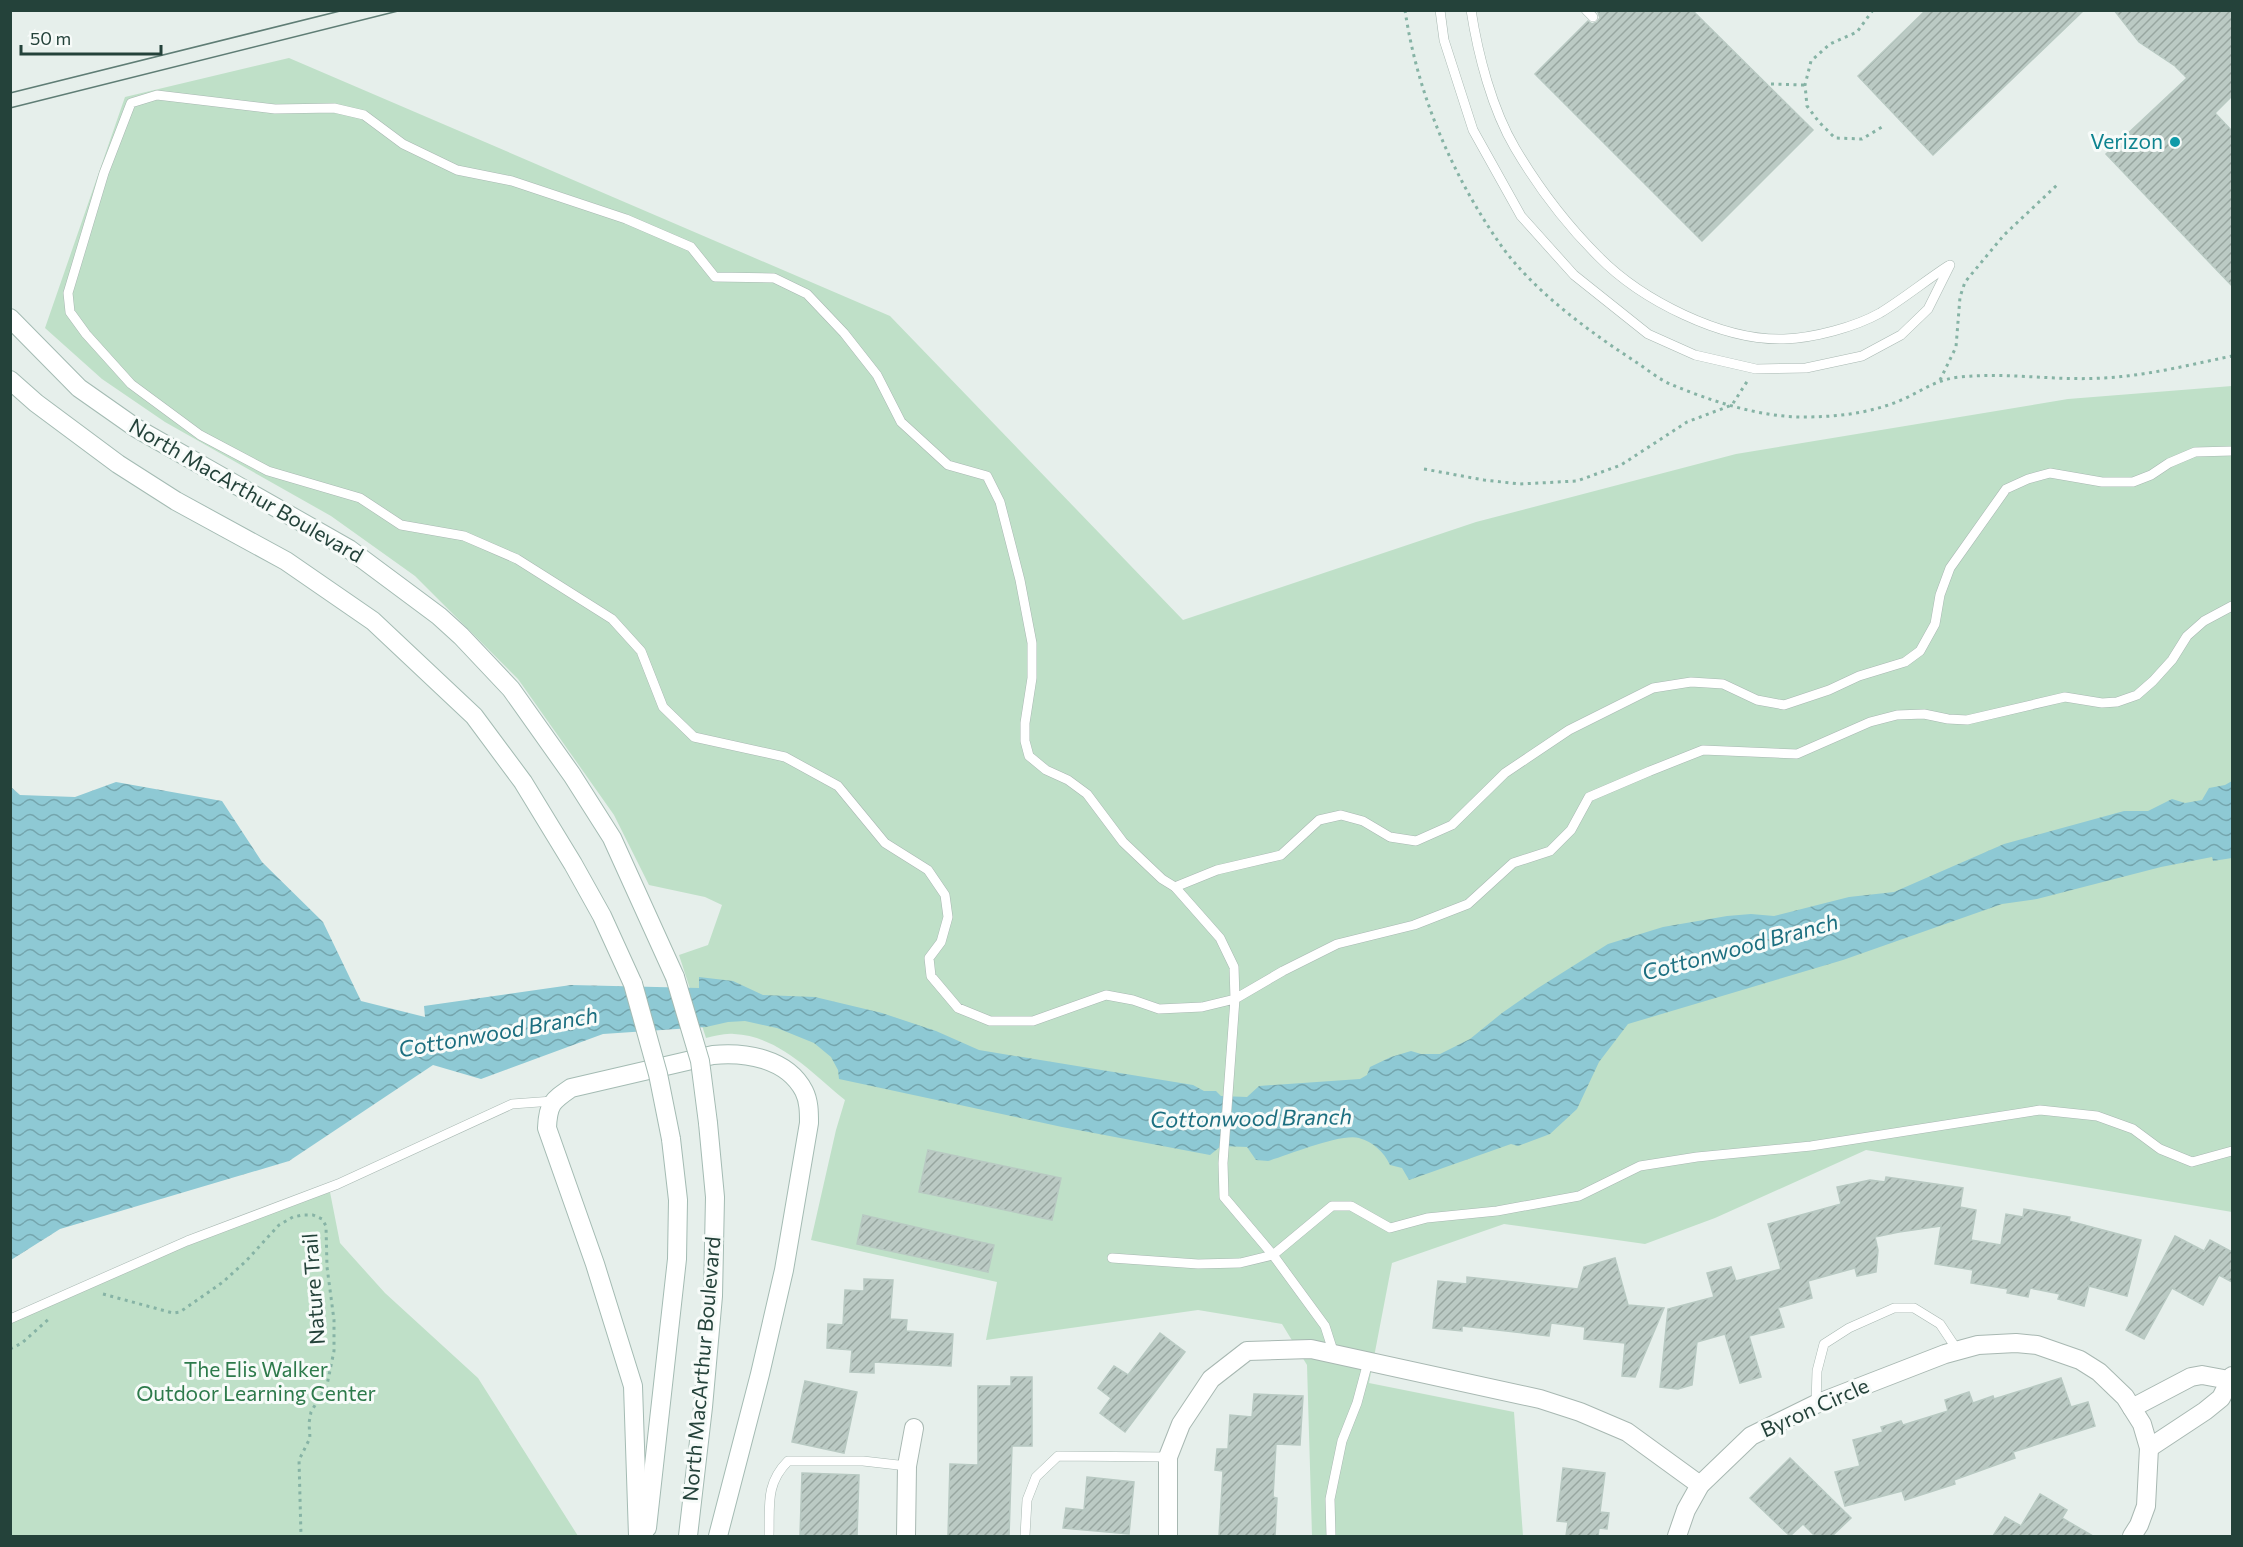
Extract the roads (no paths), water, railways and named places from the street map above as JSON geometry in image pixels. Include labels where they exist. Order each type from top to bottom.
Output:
[{"type":"main road","name":"North MacArthur Boulevard","points":[[10,318],[80,388],[136,428],[349,549],[462,636],[511,689],[572,775],[612,838],[675,976],[700,1061],[708,1123],[715,1197],[713,1296],[688,1536]]},
{"type":"main road","name":"North MacArthur Boulevard","points":[[10,380],[36,403],[118,464],[176,501],[286,561],[373,621],[474,716],[523,782],[602,916],[633,984],[658,1074],[678,1200],[677,1259],[646,1536]]},
{"type":"main road","points":[[638,1536],[633,1386],[595,1264],[547,1128],[548,1113],[553,1101],[572,1089],[713,1055],[735,1053],[757,1056],[777,1065],[795,1079],[804,1090],[809,1104],[809,1123],[784,1270],[718,1536]]},
{"type":"main road","name":"Byron Circle","points":[[1677,1536],[1686,1510],[1700,1485],[1751,1436],[1816,1404],[1978,1345],[2037,1345],[2080,1360],[2099,1372],[2125,1397],[2142,1424],[2149,1448],[2146,1506],[2132,1536]]},
{"type":"main road","points":[[1168,1536],[1168,1457],[1181,1424],[1211,1379],[1247,1350],[1311,1348],[1540,1399],[1580,1412],[1627,1432],[1700,1485]]},
{"type":"main road","points":[[2133,1408],[2191,1377],[2202,1375],[2231,1381],[2221,1398],[2149,1448]]},
{"type":"main road","points":[[906,1536],[907,1466],[914,1428]]},
{"type":"lane","points":[[1440,10],[1444,40],[1473,130],[1521,216],[1574,275],[1648,333],[1695,355],[1756,369],[1806,368],[1862,356],[1901,335],[1928,309],[1950,265],[1879,313],[1833,332],[1784,339],[1735,334],[1687,318],[1637,288],[1599,258],[1554,207],[1514,147],[1487,84],[1471,10]]},
{"type":"lane","points":[[1334,1354],[1325,1326],[1273,1255],[1224,1197],[1223,1163],[1235,999],[1234,968],[1220,938],[1175,886],[1162,879],[1123,842],[1088,794],[1068,780],[1046,770],[1029,756],[1024,723],[1032,678],[1032,643],[1020,580],[1000,502],[987,476],[948,465],[901,422],[877,375],[844,333],[807,294],[774,278],[715,277],[691,247],[626,219],[522,184],[457,170],[403,144],[364,115],[334,108],[275,109],[157,95],[131,103],[104,173],[68,293],[70,312],[86,334],[131,384],[200,435],[268,471],[360,498],[402,525],[464,536],[517,559],[612,619],[641,651],[663,707],[694,737],[785,757],[838,786],[885,843],[928,870],[945,895],[948,917],[941,942],[929,958],[931,976],[958,1008],[990,1022],[1033,1021],[1106,995],[1132,1000],[1159,1009],[1202,1007],[1235,999],[1283,971],[1337,944],[1414,925],[1468,904],[1513,863],[1550,851],[1571,830],[1589,797],[1703,750],[1797,754],[1870,722],[1898,715],[1924,714],[1967,720],[2065,697],[2102,703],[2117,702],[2137,695],[2172,660],[2187,636],[2204,621],[2232,606]]},
{"type":"lane","points":[[1175,886],[1216,870],[1281,855],[1319,820],[1341,815],[1363,821],[1390,837],[1416,841],[1452,825],[1505,773],[1569,730],[1653,688],[1690,682],[1723,684],[1757,700],[1784,705],[1829,690],[1859,676],[1897,665],[1920,651],[1935,624],[1940,596],[1950,568],[2006,489],[2028,478],[2050,474],[2102,482],[2133,482],[2194,452],[2232,452]]},
{"type":"lane","points":[[10,1319],[187,1241],[338,1184],[512,1104],[553,1101]]},
{"type":"lane","points":[[1112,1258],[1240,1263],[1273,1255],[1332,1206],[1351,1206],[1390,1228],[1427,1218],[1497,1211],[1579,1196],[1640,1166],[1697,1157],[1822,1144],[2040,1110],[2097,1116],[2133,1129],[2160,1149],[2192,1162],[2232,1151]]},
{"type":"lane","points":[[1816,1404],[1817,1371],[1824,1344],[1849,1328],[1894,1308],[1914,1308],[1940,1324],[1958,1351]]},
{"type":"lane","points":[[1331,1536],[1330,1499],[1340,1452],[1368,1362]]},
{"type":"lane","points":[[1025,1536],[1027,1500],[1036,1476],[1058,1456],[1168,1457]]},
{"type":"lane","points":[[769,1536],[770,1490],[777,1472],[788,1461],[864,1461],[907,1466]]},
{"type":"water","name":"Cottonwood Branch","points":[[2232,781],[2232,858],[2213,861],[2212,857],[2161,867],[2037,899],[2002,904],[1843,960],[1628,1024],[1599,1062],[1577,1109],[1550,1134],[1518,1146],[1511,1144],[1409,1180],[1402,1168],[1390,1165],[1378,1148],[1359,1138],[1328,1141],[1268,1161],[1256,1160],[1247,1147],[1221,1146],[1210,1155],[1062,1127],[839,1079],[838,1070],[831,1057],[814,1043],[777,1028],[745,1021],[706,1027],[603,1034],[481,1079],[433,1065],[289,1161],[60,1229],[11,1260],[11,787],[20,795],[75,797],[116,782],[222,801],[262,862],[323,922],[361,1001],[425,1017],[424,1006],[571,985],[699,988],[699,977],[733,981],[763,995],[815,997],[882,1013],[936,1031],[979,1050],[1193,1085],[1204,1091],[1216,1091],[1221,1096],[1247,1097],[1259,1086],[1360,1079],[1367,1075],[1370,1067],[1411,1051],[1421,1054],[1440,1054],[1470,1039],[1538,988],[1608,944],[1663,927],[1727,916],[1751,914],[1774,916],[1849,897],[1894,892],[2004,844],[2124,811],[2148,811],[2172,799],[2185,803],[2202,800],[2209,788]]},
{"type":"tram line","points":[[10,93],[344,10]]},
{"type":"tram line","points":[[10,108],[402,10]]},
{"type":"place","name":"Verizon","points":[[2175,142]]},
{"type":"park label","name":"The Elis Walker Outdoor Learning Center","points":[[256,1382]]}]
